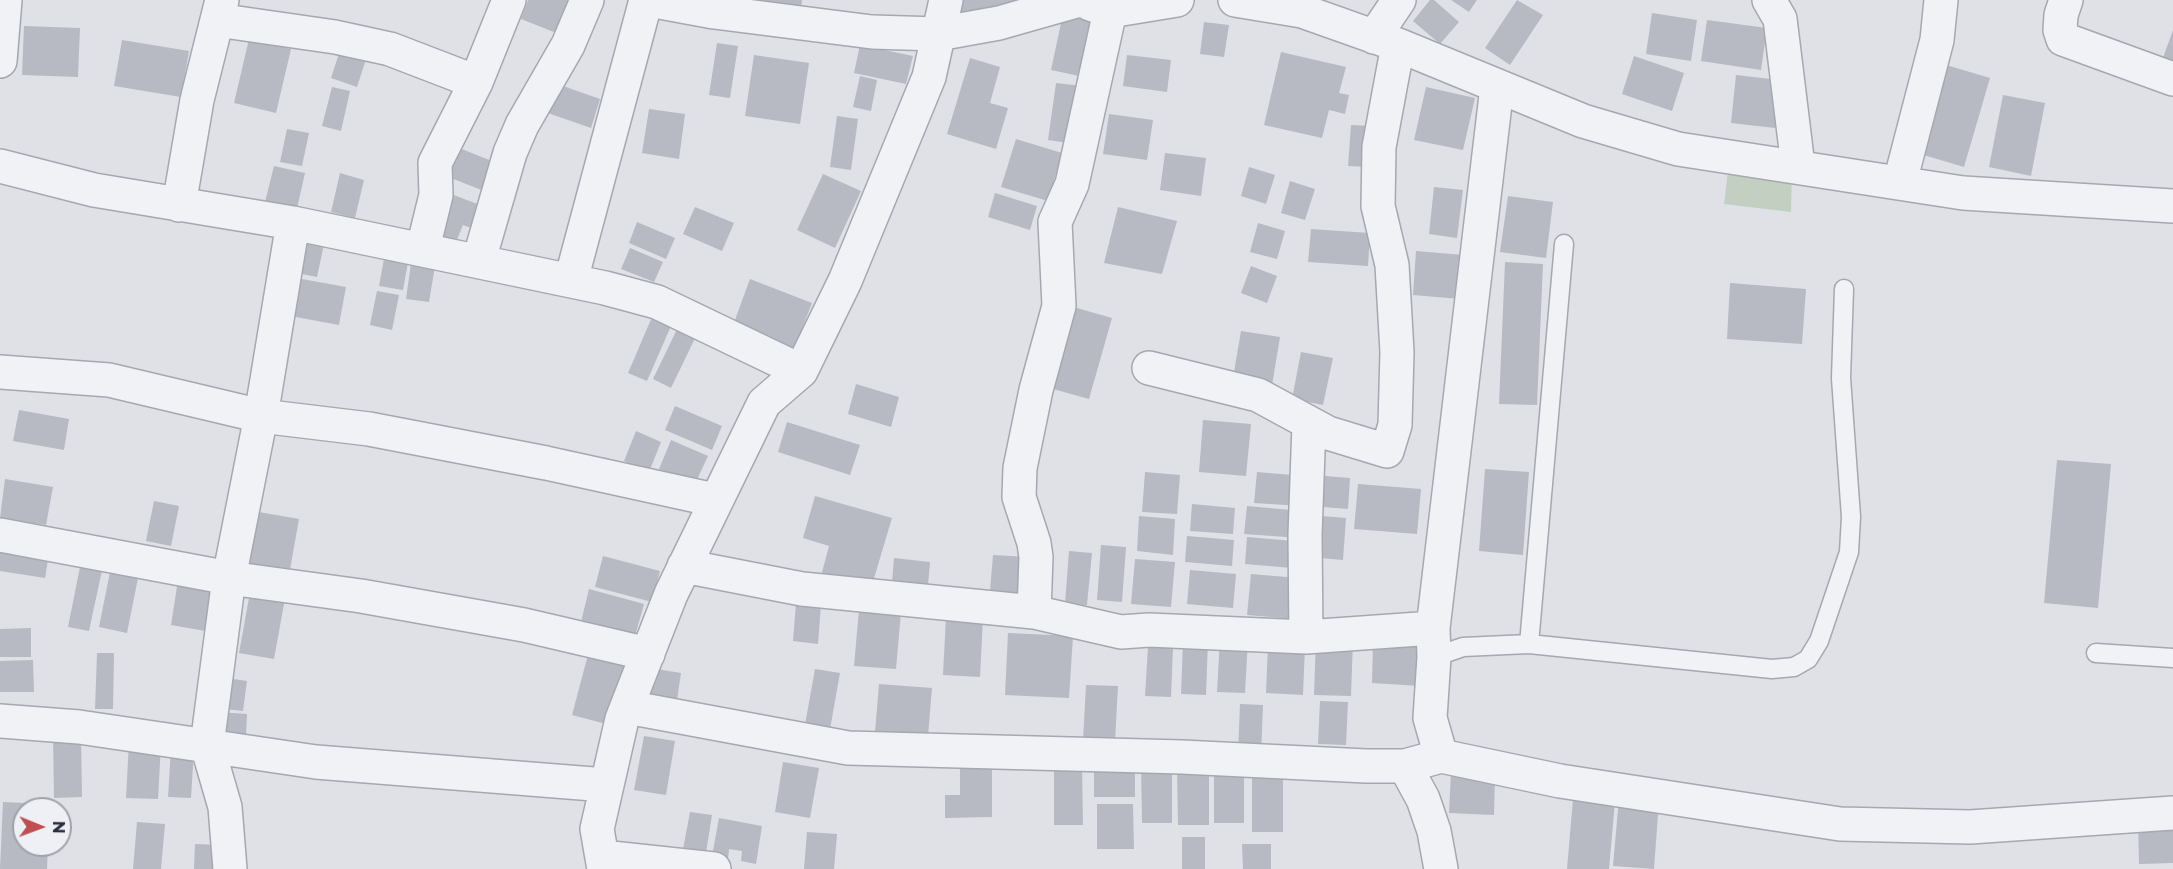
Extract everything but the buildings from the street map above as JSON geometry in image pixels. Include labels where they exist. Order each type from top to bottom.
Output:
[{"type":"street","points":[[0,62],[5,0]]},
{"type":"street","points":[[423,249],[436,195],[435,163],[477,82],[509,0]]},
{"type":"street","points":[[479,260],[495,198],[510,153],[522,125],[567,45],[587,0]]},
{"type":"street","points":[[571,280],[647,0],[729,7],[872,32],[938,34],[999,24],[1080,0],[1110,11],[1178,0]]},
{"type":"street","points":[[714,869],[603,863],[597,830],[606,785],[627,707],[684,566],[715,500],[764,403],[801,371],[845,281],[928,77],[946,0]]},
{"type":"street","points":[[1235,0],[1302,11],[1326,9],[1386,41],[1497,87],[1583,121],[1678,149],[1963,192],[2173,206]]},
{"type":"street","points":[[1149,368],[1258,395],[1309,424],[1388,451],[1395,425],[1395,300],[1392,265],[1378,206],[1379,147],[1386,41],[1399,0]]},
{"type":"street","points":[[1769,0],[1780,19],[1798,166]]},
{"type":"street","points":[[1900,182],[1937,40],[1941,0]]},
{"type":"street","points":[[2066,0],[2061,15],[2060,30],[2063,39],[2173,79]]},
{"type":"street","points":[[180,205],[197,100],[220,10],[390,49],[477,82]]},
{"type":"street","points":[[1034,612],[1035,543],[1019,497],[1020,468],[1036,390],[1059,306],[1055,222],[1072,184],[1110,11]]},
{"type":"street","points":[[1441,756],[1430,718],[1433,642],[1497,87]]},
{"type":"street","points":[[0,166],[94,190],[293,223],[479,260],[657,302],[801,371]]},
{"type":"street","points":[[230,869],[225,807],[207,745],[229,578],[261,416],[293,223]]},
{"type":"street","points":[[0,372],[109,380],[261,416],[369,429],[546,463],[715,500]]},
{"type":"street","points":[[1306,637],[1305,535],[1309,424]]},
{"type":"street","points":[[0,535],[229,578],[361,596],[512,623],[648,654]]},
{"type":"street","points":[[684,566],[802,590],[1034,612],[1121,632],[1149,630],[1433,642]]},
{"type":"street","points":[[627,707],[849,748],[1405,766],[1441,756],[1560,781],[1840,824],[1970,827],[2173,813]]},
{"type":"street","points":[[0,721],[79,727],[316,762],[606,785]]},
{"type":"street","points":[[1405,766],[1423,799],[1434,831],[1441,869]]},
{"type":"lane","points":[[1529,644],[1564,244]]},
{"type":"lane","points":[[1433,642],[1463,647],[1529,644],[1772,669],[1794,667],[1808,659],[1820,641],[1849,552],[1851,517],[1841,378],[1844,289]]},
{"type":"lane","points":[[2096,654],[2173,658]]},
{"type":"green space","points":[[1729,163],[1792,172],[1791,212],[1724,204]]}]
